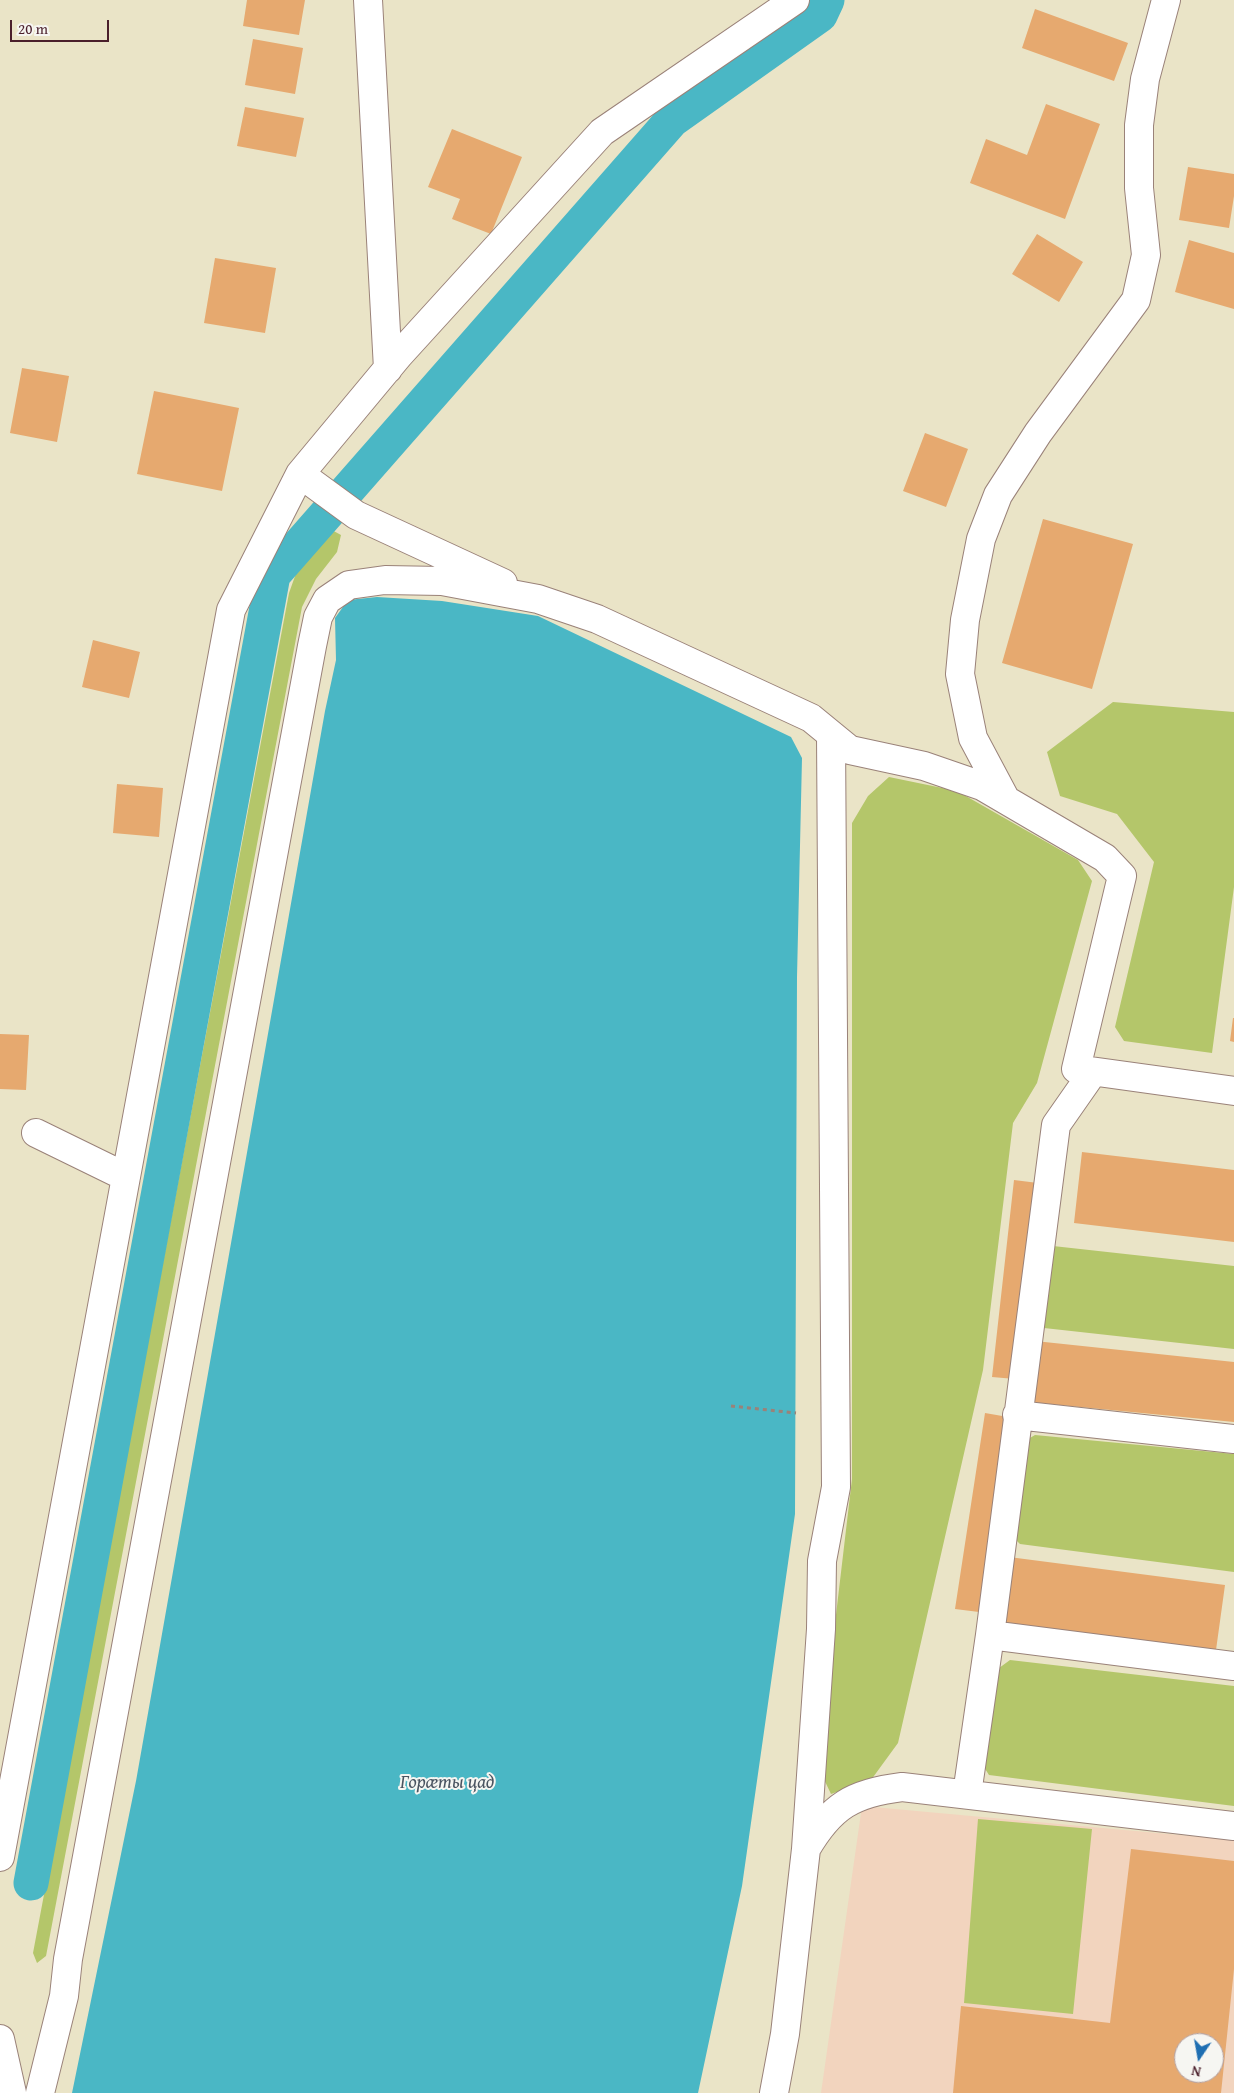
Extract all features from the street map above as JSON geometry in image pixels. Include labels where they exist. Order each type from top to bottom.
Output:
[{"type":"street","points":[[368,0],[388,369]]},
{"type":"street","points":[[0,1857],[230,610],[300,474],[388,369],[602,132],[795,0]]},
{"type":"street","points":[[1006,800],[974,738],[960,674],[965,620],[981,539],[998,495],[1018,464],[1136,300],[1146,255],[1139,188],[1138,125],[1145,79],[1166,0]]},
{"type":"street","points":[[300,474],[356,515],[538,599],[597,619],[811,718],[850,750],[924,766],[982,786],[1105,858],[1122,876],[1076,1069],[1234,1092]]},
{"type":"street","points":[[40,2093],[64,1996],[68,1959],[318,617],[327,600],[349,585],[385,580],[442,581],[538,599]]},
{"type":"street","points":[[774,2093],[786,2034],[806,1849],[821,1629],[822,1561],[836,1487],[830,735]]},
{"type":"street","points":[[967,1794],[990,1635],[1056,1125],[1093,1072]]},
{"type":"street","points":[[36,1133],[126,1177]]},
{"type":"street","points":[[1017,1416],[1234,1438]]},
{"type":"street","points":[[990,1635],[1234,1666]]},
{"type":"street","points":[[806,1849],[818,1829],[836,1809],[872,1790],[902,1787],[1234,1826]]},
{"type":"street","points":[[0,2039],[12,2093]]},
{"type":"path","points":[[730,1406],[796,1413]]},
{"type":"shaded area","points":[[862,1806],[1234,1840],[1234,2093],[821,2093]]},
{"type":"green space","points":[[330,529],[341,535],[337,552],[316,579],[302,607],[46,1956],[37,1963],[33,1953],[289,593],[299,565]]},
{"type":"green space","points":[[1113,702],[1234,712],[1234,887],[1212,1053],[1124,1041],[1115,1027],[1154,862],[1117,814],[1060,796],[1047,752]]},
{"type":"green space","points":[[889,777],[957,791],[1078,860],[1092,881],[1037,1083],[1013,1123],[983,1370],[898,1743],[871,1780],[831,1794],[821,1773],[825,1708],[852,1479],[852,823],[868,796]]},
{"type":"green space","points":[[1053,1246],[1234,1266],[1234,1349],[1044,1328]]},
{"type":"green space","points":[[1035,1435],[1234,1454],[1234,1572],[1020,1544],[1011,1535],[1023,1442]]},
{"type":"green space","points":[[1010,1660],[1234,1686],[1234,1806],[989,1775],[982,1764],[995,1671]]},
{"type":"green space","points":[[978,1819],[1092,1829],[1073,2014],[964,2003]]},
{"type":"water","name":"Горӕты цад","points":[[377,597],[442,601],[538,616],[791,737],[802,758],[797,977],[795,1514],[742,1886],[698,2093],[72,2093],[136,1781],[325,711],[336,660],[335,618],[348,600]]},
{"type":"building","points":[[247,0],[305,0],[299,35],[243,26]]},
{"type":"building","points":[[1035,9],[1128,43],[1114,81],[1022,48]]},
{"type":"building","points":[[253,39],[303,48],[295,94],[245,85]]},
{"type":"building","points":[[1046,104],[1100,124],[1065,219],[970,183],[986,139],[1027,155]]},
{"type":"building","points":[[245,107],[304,118],[296,157],[237,146]]},
{"type":"building","points":[[452,129],[522,157],[491,234],[452,219],[460,199],[428,187]]},
{"type":"building","points":[[1188,167],[1234,174],[1234,196],[1229,228],[1179,220]]},
{"type":"building","points":[[1037,234],[1083,262],[1059,302],[1012,274]]},
{"type":"building","points":[[1189,240],[1234,253],[1234,309],[1175,292]]},
{"type":"building","points":[[215,258],[276,268],[265,333],[204,323]]},
{"type":"building","points":[[22,368],[69,376],[57,442],[10,433]]},
{"type":"building","points":[[154,391],[239,408],[222,491],[137,474]]},
{"type":"building","points":[[925,433],[968,449],[946,507],[903,491]]},
{"type":"building","points":[[1043,519],[1133,544],[1092,689],[1002,663]]},
{"type":"building","points":[[93,640],[140,652],[129,698],[82,687]]},
{"type":"building","points":[[117,784],[163,788],[159,837],[113,833]]},
{"type":"building","points":[[1234,1018],[1234,1042],[1230,1041]]},
{"type":"building","points":[[0,1034],[29,1035],[26,1090],[0,1089]]},
{"type":"building","points":[[1082,1152],[1234,1170],[1234,1242],[1074,1223]]},
{"type":"building","points":[[1014,1180],[1038,1183],[1015,1379],[992,1377]]},
{"type":"building","points":[[1035,1341],[1234,1362],[1234,1422],[1029,1402]]},
{"type":"building","points":[[985,1413],[1008,1417],[979,1612],[955,1609]]},
{"type":"building","points":[[1009,1557],[1225,1585],[1216,1650],[1000,1622]]},
{"type":"building","points":[[1131,1849],[1234,1861],[1234,1969],[1224,2064],[1224,2033],[1174,2033],[1174,2083],[1222,2083],[1221,2093],[953,2093],[961,2006],[1110,2023]]},
{"type":"waterway","points":[[31,1883],[273,575],[672,120],[820,15],[827,0]]}]
